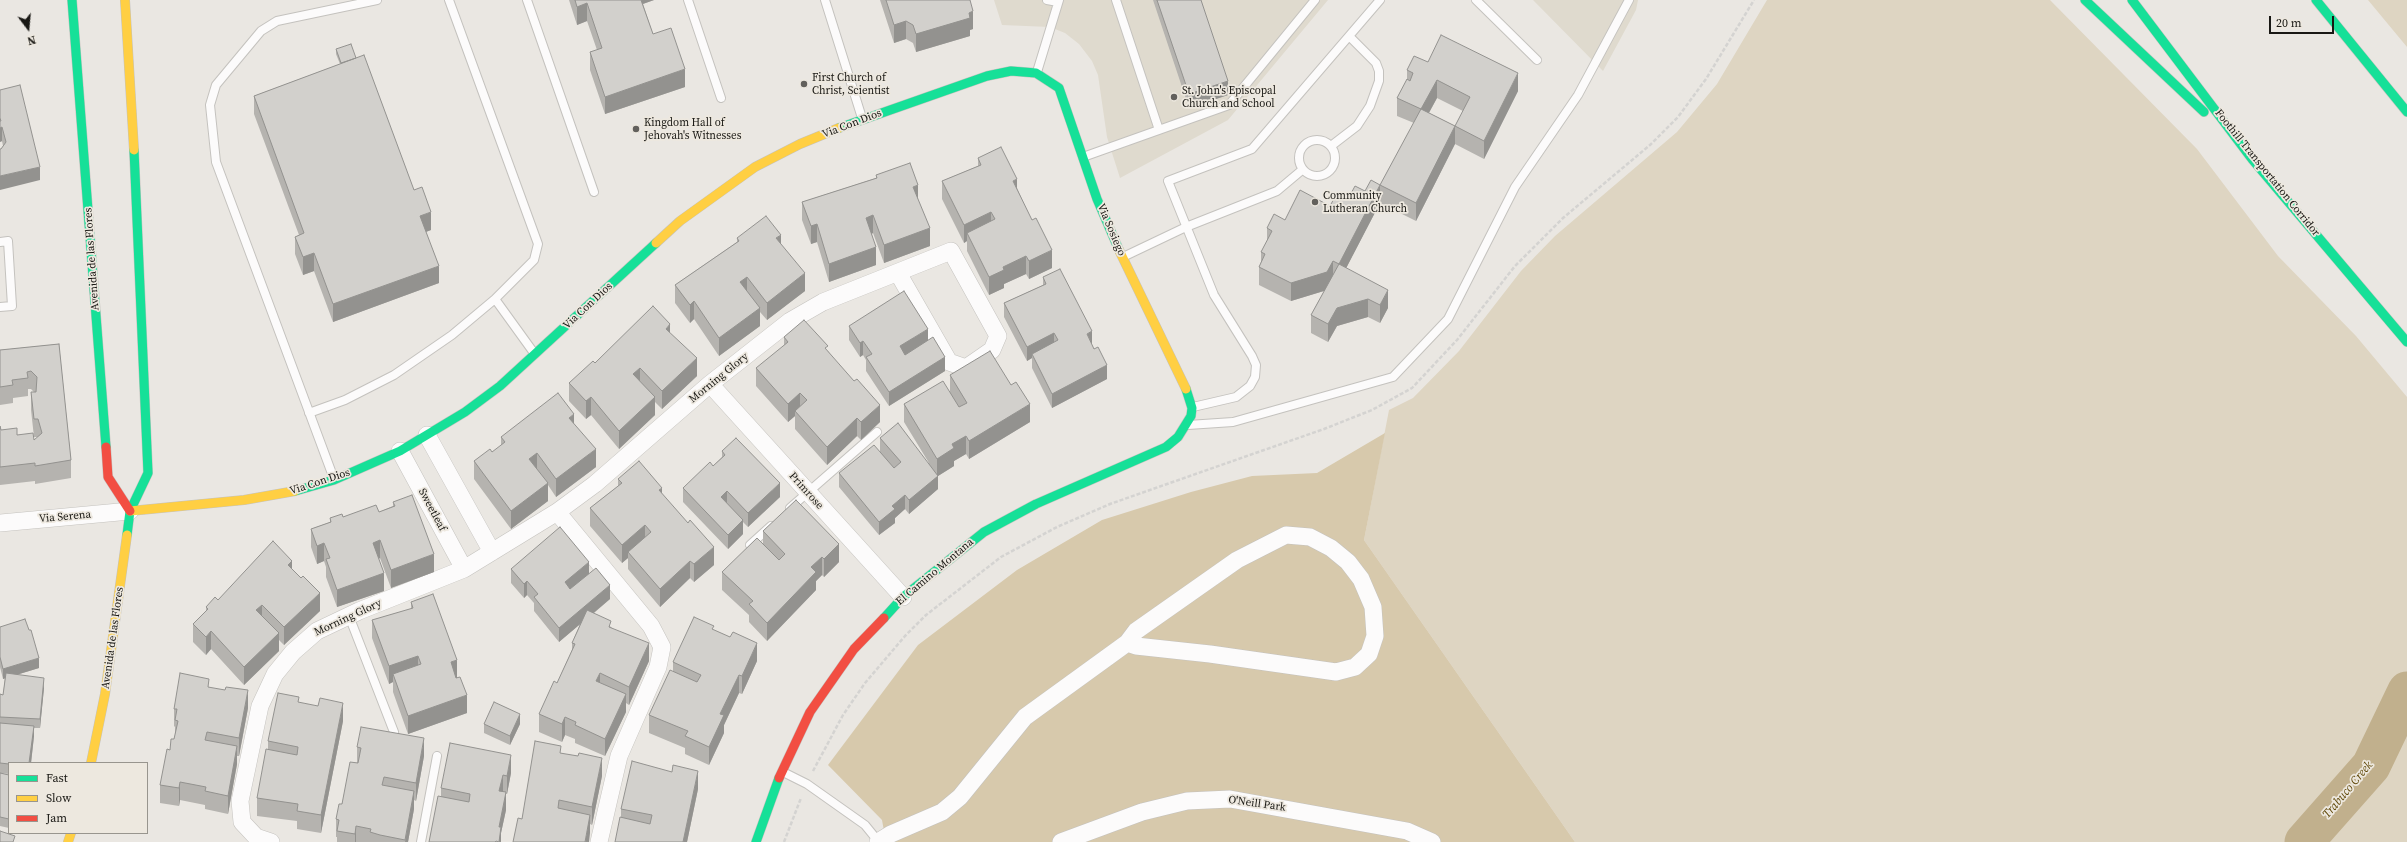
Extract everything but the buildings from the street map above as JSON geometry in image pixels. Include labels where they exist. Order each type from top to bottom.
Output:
[{"type":"main road","name":"Avenida de las Flores","points":[[72,0],[108,478],[130,511]]},
{"type":"main road","name":"Avenida de las Flores","points":[[91,762],[105,694],[130,511],[148,472],[141,280],[125,0]]},
{"type":"main road","points":[[2085,0],[2252,159]]},
{"type":"main road","name":"Foothill Transportation Corridor","points":[[2132,0],[2252,159],[2407,342]]},
{"type":"main road","points":[[2316,0],[2407,112]]},
{"type":"main road","name":"Via Con Dios","points":[[130,511],[244,500],[290,493],[334,480],[400,451],[465,412],[500,386],[680,221],[711,197],[755,167],[800,144],[862,119],[987,76],[1011,71],[1036,73]]},
{"type":"main road","name":"Via Sosiego","points":[[1036,73],[1059,88],[1069,112],[1082,157],[1122,257],[1187,391],[1192,408]]},
{"type":"main road","name":"El Camino Montana","points":[[756,842],[781,770],[810,712],[854,649],[903,597],[984,532],[1036,504],[1166,447],[1178,437],[1187,425],[1192,408]]},
{"type":"street","name":"Morning Glory","points":[[271,842],[256,837],[242,822],[240,801],[260,706],[275,674],[293,652],[317,631],[349,616],[464,569],[557,512],[595,484],[710,384],[790,321],[823,302],[951,251],[998,336],[992,350],[966,368],[949,362],[898,273]]},
{"type":"street","name":"Primrose","points":[[710,384],[807,493],[903,597]]},
{"type":"street","points":[[427,435],[492,552]]},
{"type":"street","name":"Sweetleaf","points":[[400,451],[464,569]]},
{"type":"street","name":"Via Serena","points":[[0,523],[130,511]]},
{"type":"street","points":[[557,512],[651,626],[662,646],[658,667],[619,756],[599,842]]},
{"type":"street","points":[[878,842],[942,812],[960,797],[1025,717],[1127,643],[1136,631],[1237,560],[1286,535],[1310,537],[1331,548],[1348,562],[1361,579],[1373,607],[1375,636],[1369,654],[1355,667],[1336,672],[1210,654],[1136,646],[1127,643]]},
{"type":"street","name":"O'Neill Park","points":[[1061,842],[1157,808],[1187,801],[1230,799],[1407,831],[1432,842]]},
{"type":"lane","points":[[334,480],[216,162],[210,105],[216,85],[261,31],[277,21],[377,0]]},
{"type":"lane","points":[[309,413],[345,400],[394,375],[452,335],[495,299],[534,260],[538,244],[449,0]]},
{"type":"lane","points":[[527,0],[594,192]]},
{"type":"lane","points":[[688,0],[721,98]]},
{"type":"lane","points":[[825,0],[862,119]]},
{"type":"lane","points":[[1036,73],[1058,1],[1047,0]]},
{"type":"lane","points":[[1116,0],[1159,130]]},
{"type":"lane","points":[[1082,157],[1229,105],[1315,0]]},
{"type":"lane","points":[[1192,408],[1236,397],[1250,386],[1255,377],[1256,365],[1252,356],[1214,295],[1168,181],[1252,149],[1380,0]]},
{"type":"lane","points":[[1476,0],[1537,60]]},
{"type":"lane","points":[[1187,425],[1233,422],[1393,377],[1448,319],[1515,187],[1578,96],[1629,0]]},
{"type":"lane","points":[[1331,146],[1357,126],[1370,106],[1379,81],[1379,72],[1376,63],[1349,36]]},
{"type":"lane","points":[[1320,140],[1331,146],[1334,152],[1335,163],[1328,173],[1323,176],[1312,176],[1302,170],[1298,158],[1300,152],[1308,143],[1320,140]]},
{"type":"lane","points":[[1122,257],[1186,227],[1277,191],[1302,170]]},
{"type":"lane","points":[[0,242],[8,241],[12,306],[0,307]]},
{"type":"lane","points":[[495,299],[535,354]]},
{"type":"lane","points":[[746,549],[877,432]]},
{"type":"lane","points":[[349,616],[394,732]]},
{"type":"lane","points":[[421,842],[437,756]]},
{"type":"lane","points":[[781,770],[807,784],[865,825],[878,842]]},
{"type":"path","points":[[784,842],[807,784]]},
{"type":"shaded area","name":"St. John's Episcopal Church and School","points":[[994,0],[1328,0],[1228,120],[1120,178],[1107,137],[1098,75],[1092,61],[1079,44],[1065,33],[1050,27],[1002,25]]},
{"type":"shaded area","points":[[1533,0],[1638,0],[1636,10],[1603,71]]},
{"type":"shaded area","points":[[1767,0],[2050,0],[2197,149],[2278,256],[2356,336],[2407,397],[2407,842],[1575,842],[1364,540],[1389,410],[1413,398],[1459,351],[1521,271],[1555,236],[1677,132],[1717,84]]},
{"type":"shaded area","points":[[2368,0],[2407,0],[2407,47]]},
{"type":"shaded area","points":[[1385,433],[1364,540],[1575,842],[886,842],[882,820],[828,765],[918,645],[1017,570],[1102,520],[1191,492],[1252,476],[1317,473]]},
{"type":"waterway","name":"Trabuco Creek","points":[[2304,842],[2371,766],[2407,691]]},
{"type":"traffic: fast","points":[[72,0],[106,447]]},
{"type":"traffic: fast","points":[[2085,0],[2204,112]]},
{"type":"traffic: fast","points":[[2132,0],[2252,159],[2407,342]]},
{"type":"traffic: fast","points":[[2316,0],[2407,112]]},
{"type":"traffic: fast","points":[[839,128],[987,76],[1011,71],[1036,73],[1059,88],[1097,199],[1119,250]]},
{"type":"traffic: fast","points":[[127,535],[130,511],[148,473],[134,150]]},
{"type":"traffic: fast","points":[[295,491],[334,480],[400,451],[465,412],[500,386],[656,243]]},
{"type":"traffic: fast","points":[[884,618],[903,597],[984,532],[1036,504],[1166,447],[1178,437],[1191,416],[1192,408],[1186,389]]},
{"type":"traffic: fast","points":[[756,842],[779,778]]},
{"type":"traffic: slow","points":[[125,0],[134,150]]},
{"type":"traffic: slow","points":[[656,243],[680,221],[755,167],[800,144],[839,128]]},
{"type":"traffic: slow","points":[[1119,250],[1186,389]]},
{"type":"traffic: slow","points":[[130,511],[244,500],[295,491]]},
{"type":"traffic: slow","points":[[91,762],[105,694],[127,535]]},
{"type":"traffic: slow","points":[[68,842],[71,834]]},
{"type":"traffic: jam","points":[[106,447],[108,477],[130,511]]},
{"type":"traffic: jam","points":[[779,778],[810,712],[854,649],[884,618]]},
{"type":"place","name":"First Church of Christ, Scientist","points":[[804,84]]},
{"type":"place","name":"St. John's Episcopal Church and School","points":[[1174,97]]},
{"type":"place","name":"Kingdom Hall of Jehovah's Witnesses","points":[[636,129]]},
{"type":"place","name":"Community Lutheran Church","points":[[1315,202]]}]
